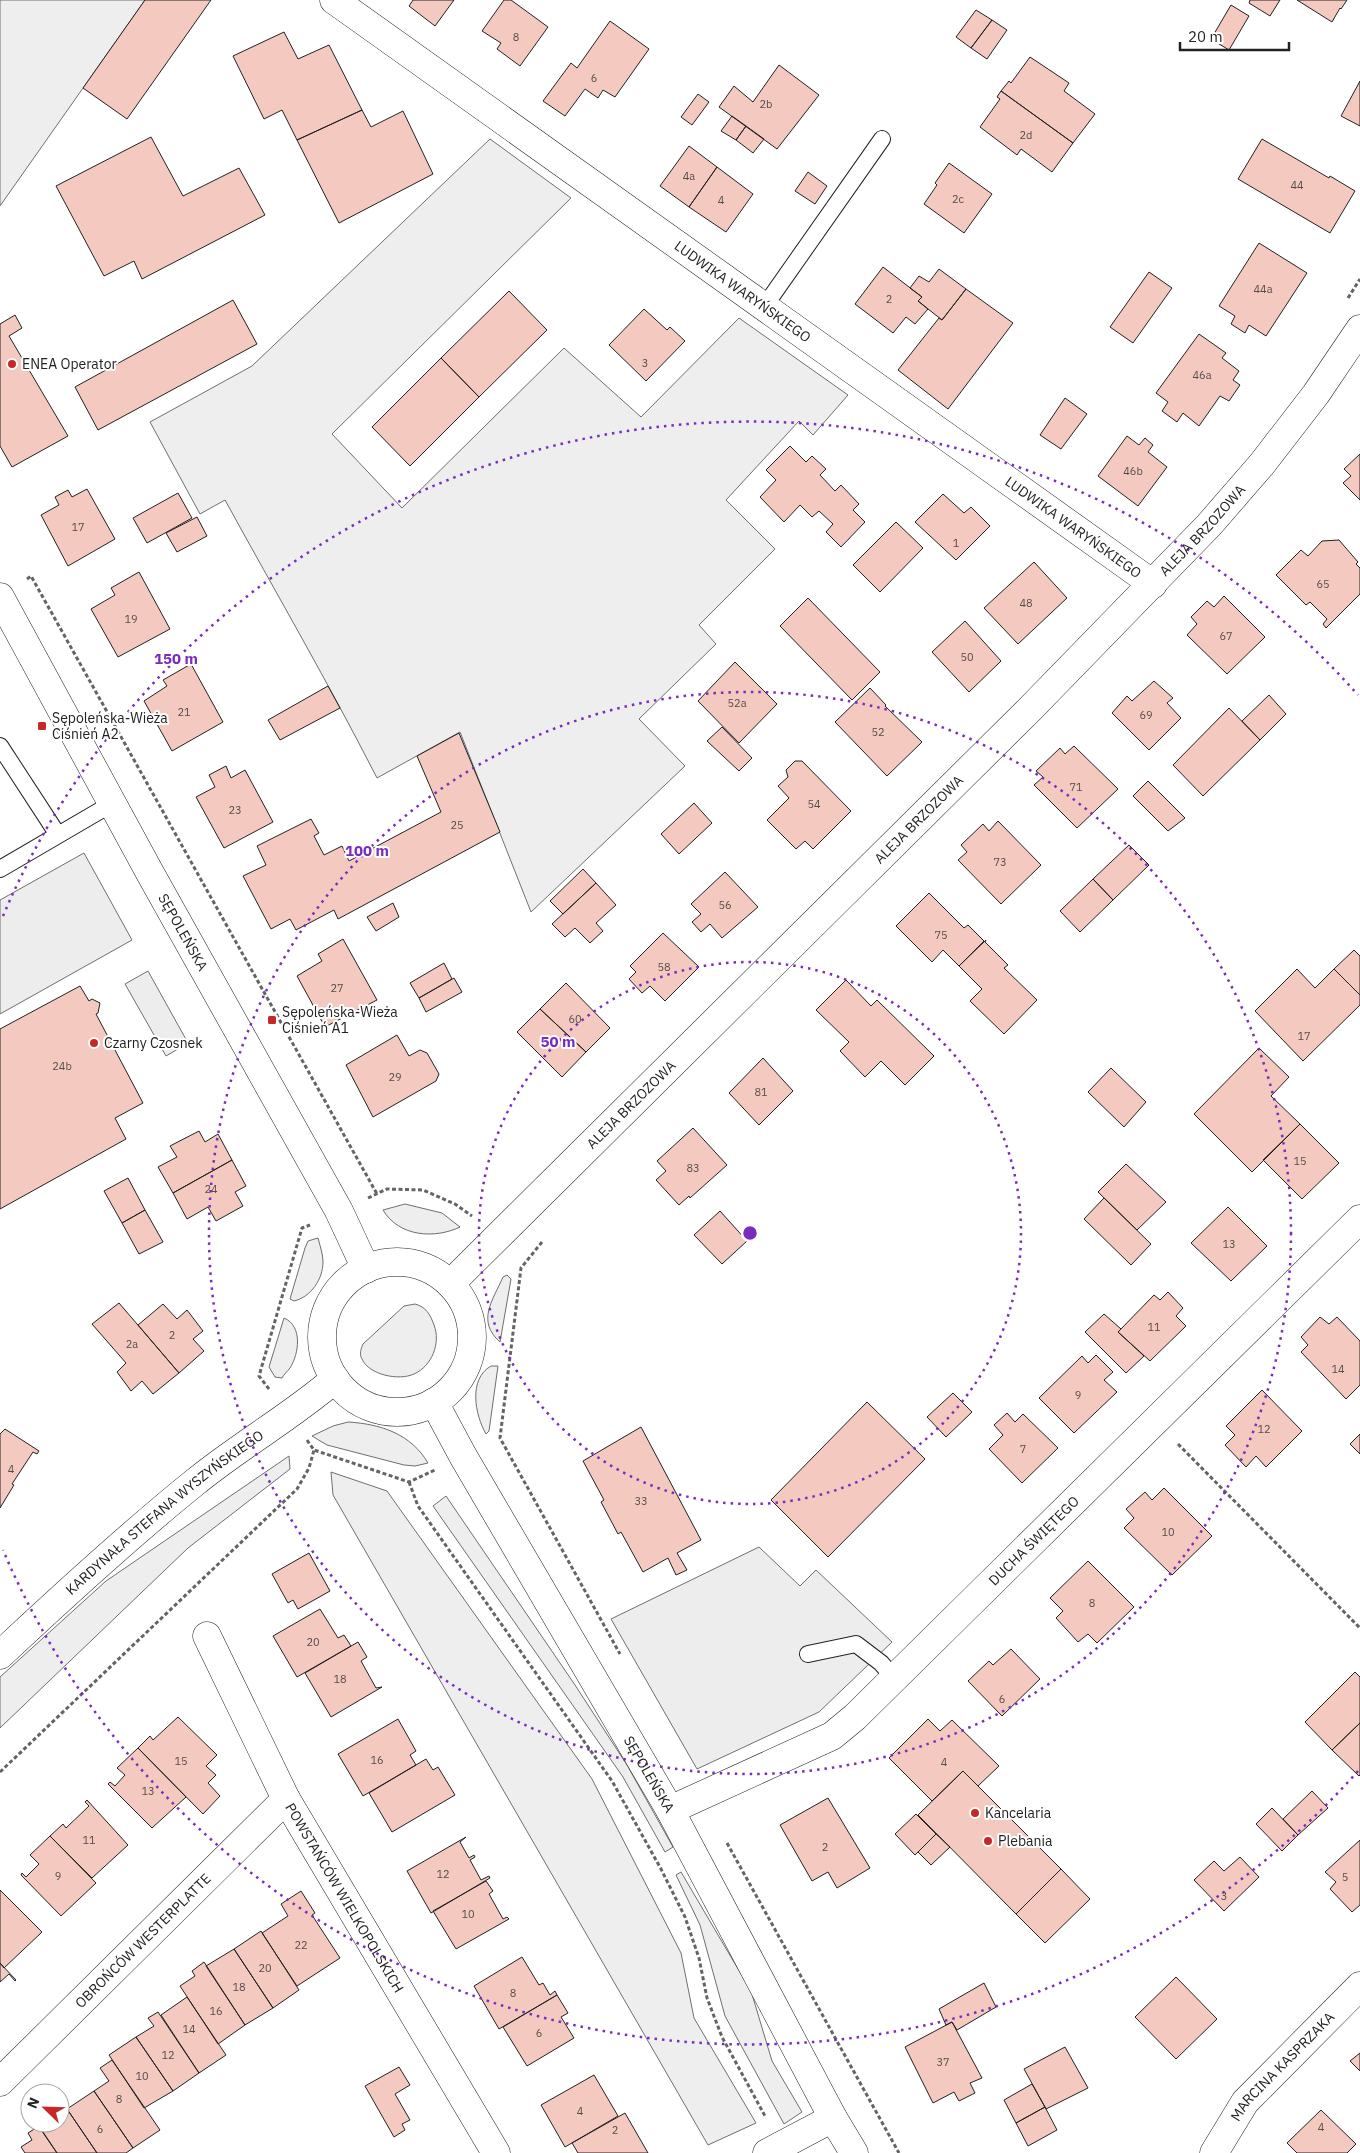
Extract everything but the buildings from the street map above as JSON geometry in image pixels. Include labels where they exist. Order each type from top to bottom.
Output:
[{"type":"street","name":"LUDWIKA WARYŃSKIEGO","points":[[334,0],[1153,584]]},
{"type":"street","name":"ALEJA BRZOZOWA","points":[[450,1284],[1210,525],[1262,464],[1316,394],[1360,329]]},
{"type":"street","name":"SĘPOLEŃSKA","points":[[0,597],[112,803],[339,1211],[366,1269]]},
{"type":"street","name":"DUCHA ŚWIĘTEGO","points":[[670,1810],[832,1736],[855,1717],[1360,1219]]},
{"type":"street","points":[[393,1262],[416,1264],[440,1275],[450,1284],[464,1304],[472,1338],[470,1353],[465,1367],[446,1394],[420,1408],[391,1412],[361,1403],[347,1392],[335,1379],[326,1362],[322,1345],[323,1325],[331,1302],[342,1286],[366,1269],[393,1262]]},
{"type":"street","name":"KARDYNAŁA STEFANA WYSZYŃSKIEGO","points":[[0,1655],[94,1566],[196,1482],[288,1416],[335,1379]]},
{"type":"street","name":"SĘPOLEŃSKA","points":[[434,1402],[463,1456],[670,1810],[833,2118],[854,2153]]},
{"type":"street","name":"POWSTAŃCÓW WIELKOPOLSKICH","points":[[207,1636],[286,1799],[496,2153]]},
{"type":"street","name":"OBROŃCÓW WESTERPLATTE","points":[[0,2082],[286,1799]]},
{"type":"street","name":"MARCINA KASPRZAKA","points":[[1214,2153],[1246,2102],[1360,1986]]},
{"type":"street","points":[[767,2153],[833,2118]]},
{"type":"lane","points":[[764,307],[882,139]]},
{"type":"lane","points":[[0,746],[58,835]]},
{"type":"lane","points":[[0,869],[112,803]]},
{"type":"lane","points":[[808,1654],[856,1644],[881,1663],[894,1678]]},
{"type":"path","points":[[31,576],[376,1194],[386,1189],[423,1190],[455,1204],[467,1212]]},
{"type":"path","points":[[259,1376],[302,1228]]},
{"type":"path","points":[[521,1268],[500,1438],[624,1663]]},
{"type":"path","points":[[1156,1420],[1360,1628]]},
{"type":"path","points":[[0,1772],[297,1489],[309,1468],[314,1450],[409,1482],[418,1506],[616,1789],[661,1869],[685,1917],[699,1958],[708,1998],[722,2037],[767,2120]]},
{"type":"path","points":[[726,1842],[899,2153]]},
{"type":"shaded area","points":[[0,0],[145,0],[0,206]]},
{"type":"shaded area","points":[[490,139],[571,198],[332,434],[402,508],[564,348],[641,417],[739,318],[848,395],[813,435],[799,421],[726,500],[775,549],[699,625],[716,644],[639,719],[685,766],[531,912],[460,732],[377,778],[225,500],[200,514],[150,422],[252,366]]},
{"type":"shaded area","points":[[84,853],[132,940],[0,1014],[0,900]]},
{"type":"shaded area","points":[[148,971],[188,1043],[166,1056],[125,984]]},
{"type":"shaded area","points":[[405,1204],[442,1213],[460,1227],[450,1231],[429,1234],[418,1233],[398,1226],[383,1210]]},
{"type":"shaded area","points":[[318,1238],[323,1259],[321,1275],[315,1286],[306,1296],[294,1301],[290,1299],[305,1248],[308,1241]]},
{"type":"shaded area","points":[[507,1275],[511,1279],[500,1342],[489,1326],[488,1318],[491,1302],[503,1277]]},
{"type":"shaded area","points":[[415,1304],[427,1312],[436,1332],[433,1353],[426,1366],[414,1374],[401,1377],[385,1375],[371,1369],[361,1357],[363,1344],[404,1306]]},
{"type":"shaded area","points":[[284,1318],[294,1327],[298,1341],[293,1362],[282,1378],[275,1377],[269,1367]]},
{"type":"shaded area","points":[[491,1366],[498,1366],[489,1431],[486,1434],[477,1408],[476,1388],[479,1379]]},
{"type":"shaded area","points":[[348,1422],[372,1425],[394,1432],[413,1445],[428,1463],[415,1466],[404,1465],[327,1445],[312,1436],[333,1426]]},
{"type":"shaded area","points":[[289,1456],[290,1469],[188,1548],[0,1728],[0,1677],[106,1581]]},
{"type":"shaded area","points":[[331,1472],[387,1491],[592,1779],[681,1953],[694,2018],[756,2123],[708,2145],[333,1495]]},
{"type":"shaded area","points":[[446,1496],[575,1685],[627,1765],[673,1847],[665,1852],[623,1777],[433,1506]]},
{"type":"shaded area","points":[[759,1547],[800,1586],[816,1570],[892,1642],[819,1712],[697,1769],[611,1619]]},
{"type":"shaded area","points":[[681,1872],[751,1991],[772,2061],[802,2112],[784,2124],[725,2016],[700,1925],[676,1875]]},
{"type":"place","name":"ENEA Operator","points":[[12,364]]},
{"type":"place","name":"Sępoleńska-Wieża Ciśnień A2","points":[[42,726]]},
{"type":"place","name":"Sępoleńska-Wieża Ciśnień A1","points":[[272,1020]]},
{"type":"place","name":"Czarny Czosnek","points":[[94,1043]]},
{"type":"place","name":"Kancelaria","points":[[975,1813]]},
{"type":"place","name":"Plebania","points":[[988,1841]]}]
